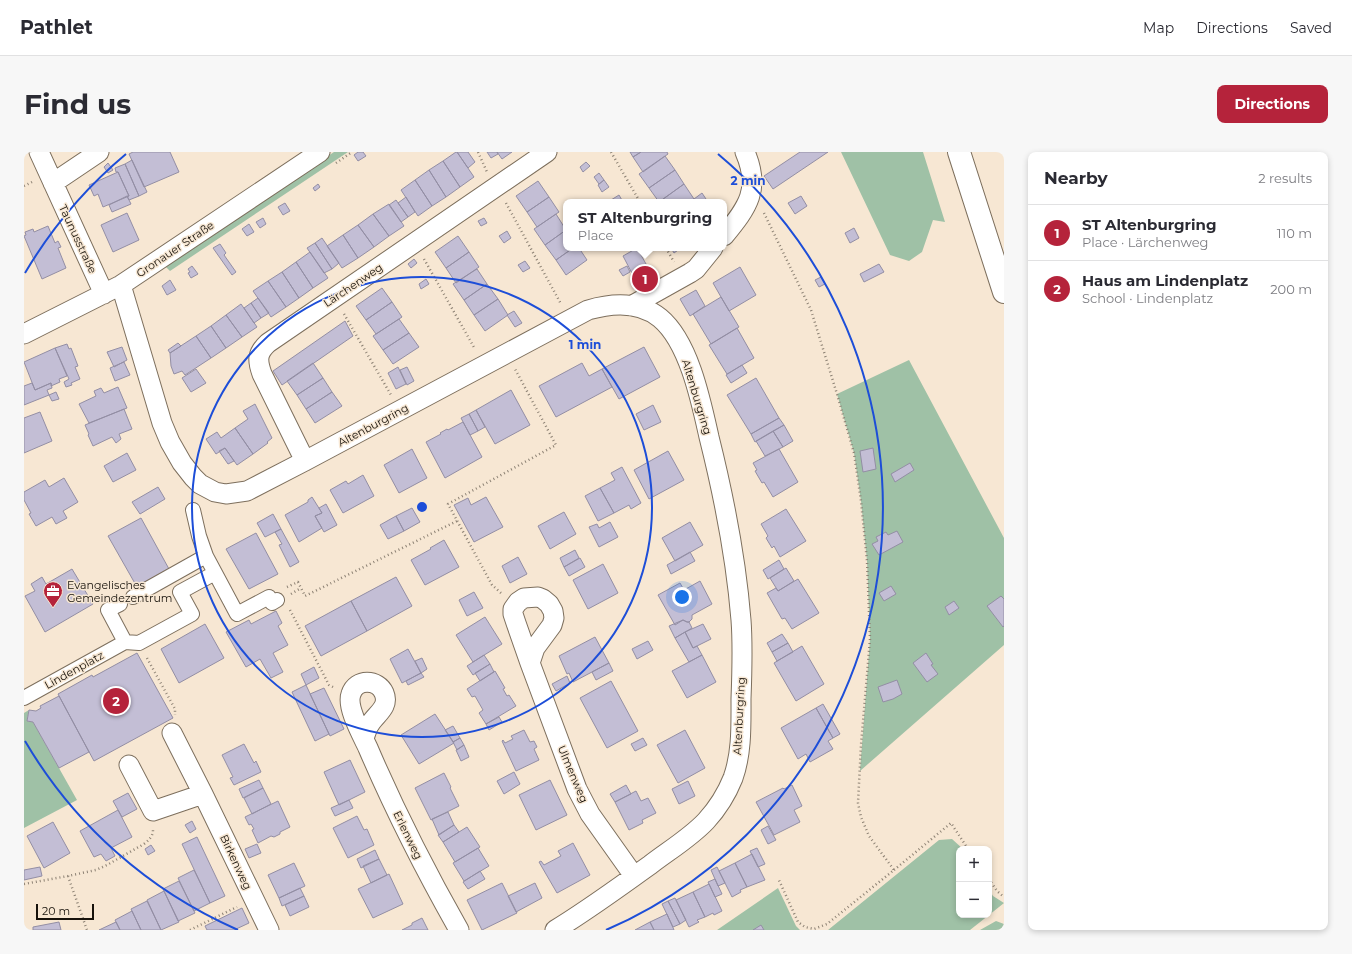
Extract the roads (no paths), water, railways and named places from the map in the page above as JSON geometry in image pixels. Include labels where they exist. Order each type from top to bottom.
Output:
[{"type":"main road","points":[[960,152],[1004,292]]},
{"type":"street","name":"Taunusstraße","points":[[39,152],[104,294]]},
{"type":"street","points":[[53,183],[99,152]]},
{"type":"street","name":"Gronauer Straße","points":[[24,334],[121,285],[320,152]]},
{"type":"street","name":"Lärchenweg","points":[[305,462],[262,374],[258,361],[259,355],[263,348],[268,343],[547,152]]},
{"type":"street","points":[[727,232],[744,210],[749,200],[752,188],[753,173],[745,152]]},
{"type":"street","points":[[631,306],[696,269],[711,251]]},
{"type":"street","name":"Altenburgring","points":[[121,285],[162,423],[176,453],[193,477],[200,484],[215,492],[226,494],[247,490],[305,462],[588,310],[603,306],[621,304],[651,312],[666,325],[679,343],[694,378],[715,459],[735,562],[741,622],[742,678],[741,725],[737,764],[733,778],[723,799],[705,822],[580,915],[555,930]]},
{"type":"street","points":[[192,510],[198,536],[206,556],[237,614],[269,597],[272,603],[282,602]]},
{"type":"street","points":[[133,597],[206,556]]},
{"type":"street","points":[[120,604],[108,610],[125,642],[139,643],[192,614],[180,592],[215,574]]},
{"type":"street","name":"Ulmenweg","points":[[530,663],[536,648],[552,625],[554,618],[553,611],[549,604],[538,597],[530,596],[524,598],[516,605],[513,614],[530,663],[572,778],[583,802],[634,876]]},
{"type":"street","name":"Lindenplatz","points":[[24,698],[125,642]]},
{"type":"street","name":"Erlenweg","points":[[364,738],[369,724],[382,710],[386,701],[384,693],[378,685],[370,682],[359,684],[352,690],[350,700],[352,711],[364,738],[414,847],[459,930]]},
{"type":"street","name":"Birkenweg","points":[[172,733],[269,930]]},
{"type":"street","points":[[129,765],[153,811],[203,794]]},
{"type":"place","name":"ST Altenburgring","points":[[645,279]]},
{"type":"place","name":"Evangelisches Gemeindezentrum","points":[[53,608]]},
{"type":"place","name":"Haus am Lindenplatz","points":[[116,701]]}]
